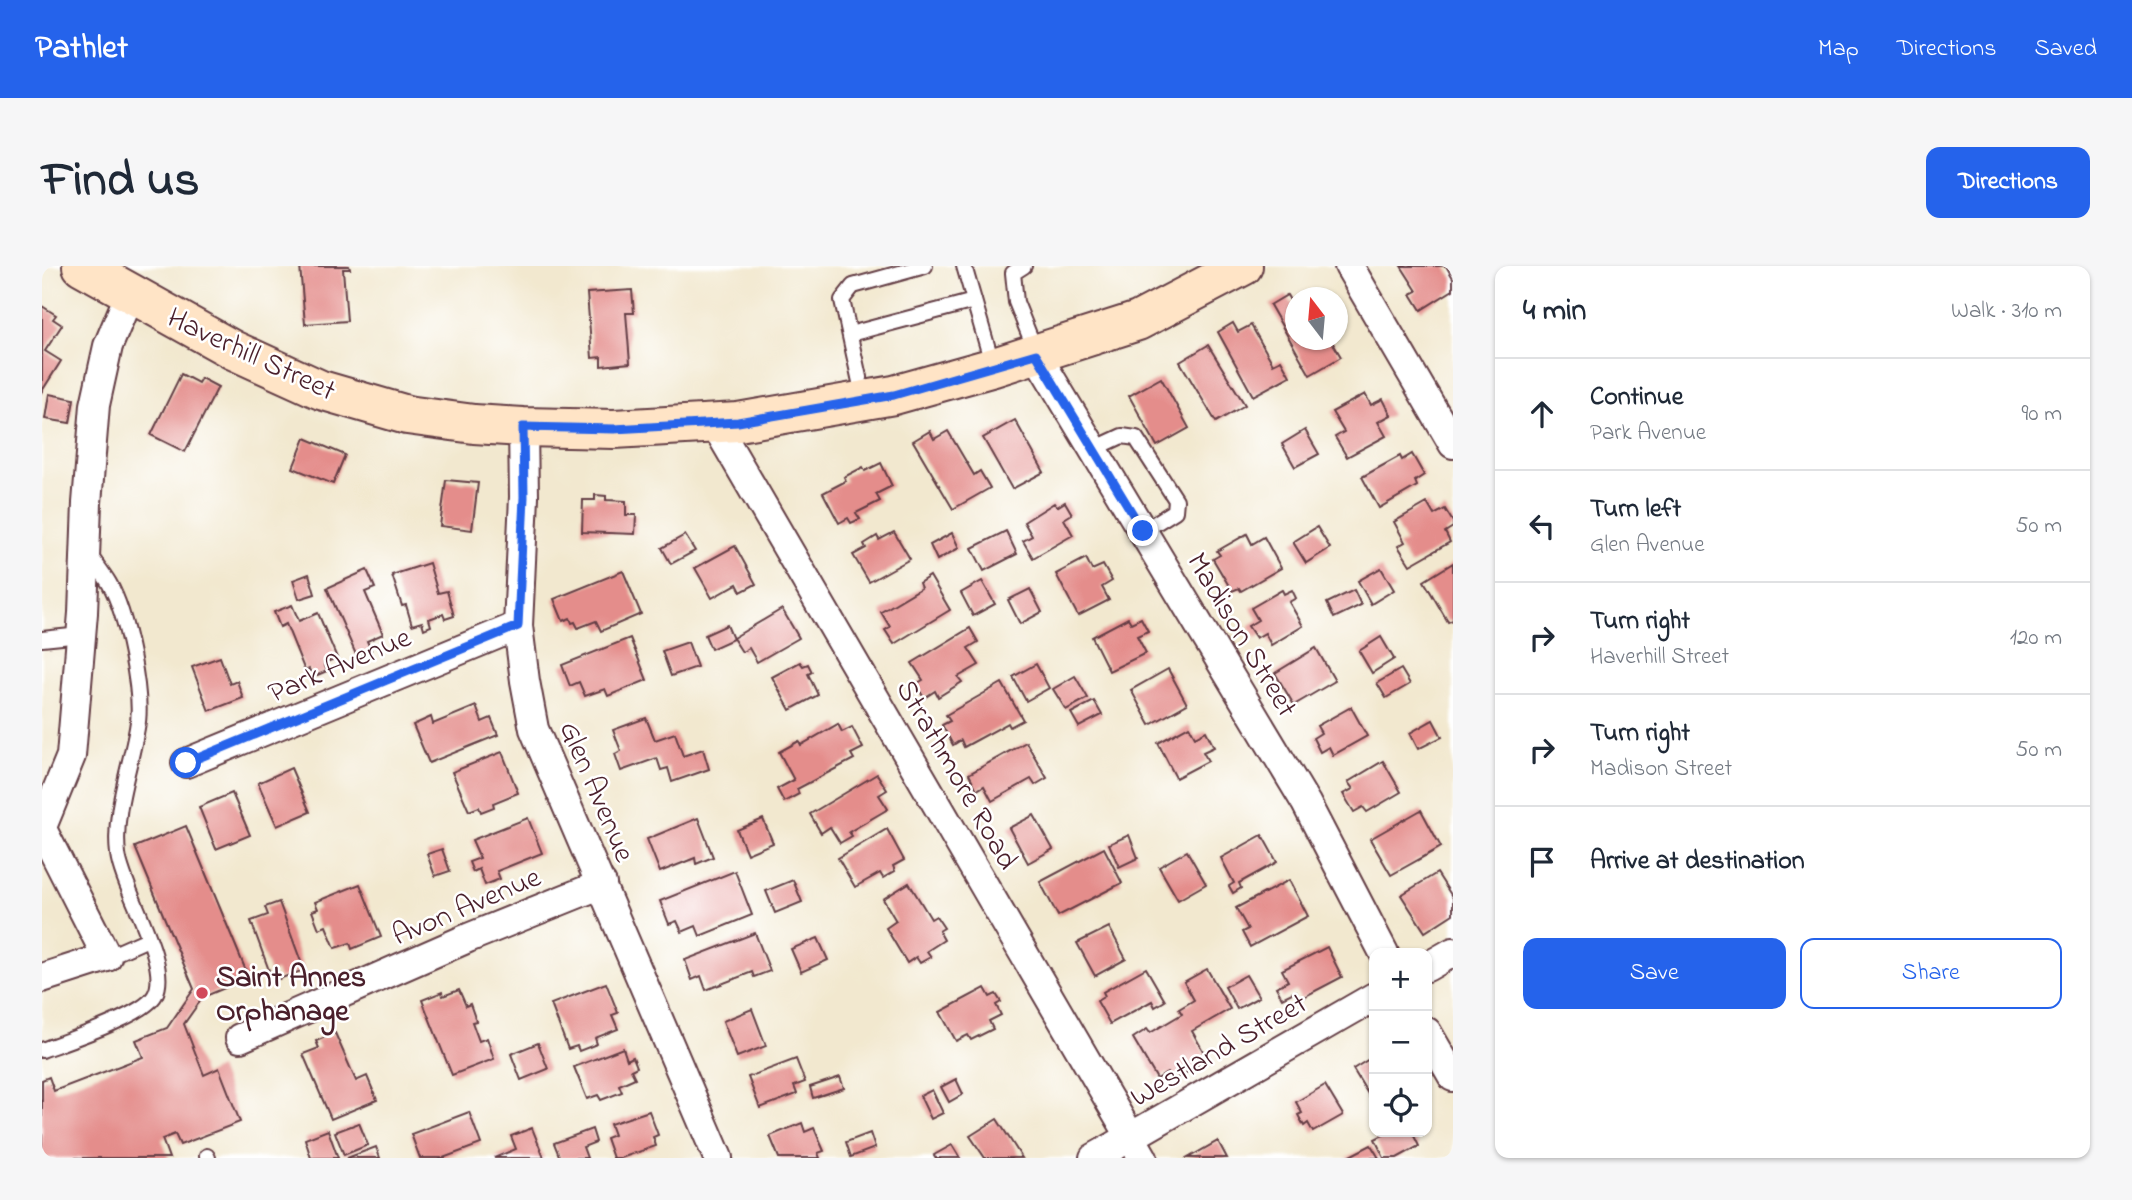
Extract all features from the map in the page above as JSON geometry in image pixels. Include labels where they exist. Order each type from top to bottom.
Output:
[{"type":"main road","name":"Haverhill Street","points":[[82,266],[233,350],[321,390],[407,415],[474,424],[614,429],[738,422],[894,395],[1138,321],[1243,266]]},
{"type":"street","points":[[1349,266],[1453,444]]},
{"type":"street","points":[[42,978],[107,957],[44,818],[71,756],[95,405],[108,346],[130,293]]},
{"type":"street","name":"Madison Street","points":[[1036,354],[1306,803],[1381,948]]},
{"type":"street","name":"Strathmore Road","points":[[715,424],[1137,1148]]},
{"type":"street","name":"Glen Avenue","points":[[523,427],[524,497],[518,626],[534,729],[718,1158]]},
{"type":"street","name":"Park Avenue","points":[[186,763],[518,626]]},
{"type":"street","name":"Avon Avenue","points":[[240,1038],[468,938],[602,884]]},
{"type":"street","points":[[1432,964],[1453,952]]},
{"type":"street","name":"Westland Street","points":[[1094,1158],[1137,1148],[1369,1000]]},
{"type":"street","points":[[1432,1041],[1453,1077]]},
{"type":"lane","points":[[864,401],[842,300],[853,286],[925,266]]},
{"type":"lane","points":[[964,266],[993,367]]},
{"type":"lane","points":[[1024,266],[1013,273],[1016,302],[1036,354]]},
{"type":"lane","points":[[850,334],[974,301]]},
{"type":"lane","points":[[1094,449],[1122,436],[1136,438],[1176,500],[1175,511],[1143,531]]},
{"type":"lane","points":[[42,1050],[139,1012],[155,995],[160,972],[118,859],[116,838],[138,724],[135,674],[127,629],[110,584],[85,549]]},
{"type":"lane","points":[[42,639],[81,635]]},
{"type":"lane","points":[[107,957],[148,939]]},
{"type":"building","points":[[300,266],[349,266],[350,269],[343,269],[347,321],[305,324]]},
{"type":"building","points":[[1401,266],[1446,266],[1453,278],[1453,290],[1421,310],[1411,294],[1417,291]]},
{"type":"building","points":[[632,290],[634,313],[626,313],[630,363],[601,366],[601,357],[592,358],[587,293]]},
{"type":"building","points":[[1285,296],[1285,331],[1270,305]]},
{"type":"building","points":[[42,306],[56,315],[53,319],[62,325],[45,351],[61,361],[42,391]]},
{"type":"building","points":[[1233,323],[1238,332],[1251,325],[1273,364],[1281,360],[1290,376],[1253,396],[1218,332]]},
{"type":"building","points":[[1208,345],[1245,405],[1216,422],[1180,362]]},
{"type":"building","points":[[1296,350],[1337,350],[1341,357],[1310,375]]},
{"type":"building","points":[[181,374],[198,383],[201,378],[218,387],[185,452],[151,435]]},
{"type":"building","points":[[1161,378],[1189,428],[1157,446],[1129,396]]},
{"type":"building","points":[[49,394],[74,399],[70,423],[45,419]]},
{"type":"building","points":[[1365,394],[1371,405],[1383,399],[1391,415],[1378,422],[1386,436],[1347,457],[1335,437],[1344,432],[1332,412]]},
{"type":"building","points":[[1015,420],[1044,472],[1012,489],[983,438]]},
{"type":"building","points":[[1305,430],[1319,454],[1295,467],[1282,444]]},
{"type":"building","points":[[930,431],[934,439],[948,431],[974,475],[980,471],[990,488],[953,509],[913,441]]},
{"type":"building","points":[[305,438],[345,455],[333,484],[293,468]]},
{"type":"building","points":[[1412,454],[1424,475],[1415,481],[1417,486],[1379,508],[1362,477],[1400,456],[1402,460]]},
{"type":"building","points":[[881,463],[892,486],[876,494],[880,501],[856,513],[860,519],[851,523],[848,518],[839,523],[823,493],[846,481],[844,477],[863,467],[865,471]]},
{"type":"building","points":[[446,480],[478,483],[472,530],[440,526]]},
{"type":"building","points":[[595,495],[606,496],[606,500],[626,501],[626,515],[636,515],[635,534],[582,532],[583,500],[595,500]]},
{"type":"building","points":[[1065,502],[1072,514],[1064,519],[1073,535],[1033,558],[1023,541],[1032,536],[1024,522],[1054,503],[1057,507]]},
{"type":"building","points":[[1427,503],[1434,515],[1445,509],[1453,522],[1453,527],[1445,532],[1450,542],[1410,565],[1398,546],[1405,542],[1394,522]]},
{"type":"building","points":[[1317,527],[1330,548],[1306,563],[1293,542]]},
{"type":"building","points":[[1006,531],[1017,554],[984,571],[972,548]]},
{"type":"building","points":[[894,532],[910,559],[869,582],[853,555],[866,548],[864,544],[877,536],[879,540]]},
{"type":"building","points":[[952,533],[959,548],[937,560],[930,545]]},
{"type":"building","points":[[1247,534],[1252,544],[1264,537],[1281,568],[1241,591],[1239,588],[1232,591],[1213,559],[1220,555],[1217,551]]},
{"type":"building","points":[[685,535],[695,551],[671,564],[662,548]]},
{"type":"building","points":[[735,546],[756,584],[741,592],[737,584],[712,598],[695,568]]},
{"type":"building","points":[[1086,558],[1092,570],[1103,565],[1112,581],[1102,587],[1109,600],[1078,616],[1056,574]]},
{"type":"building","points":[[429,563],[438,593],[447,591],[454,616],[445,619],[443,614],[429,619],[431,626],[424,629],[422,622],[412,625],[406,605],[402,606],[392,575]]},
{"type":"building","points":[[1453,563],[1453,620],[1448,622],[1424,581]]},
{"type":"building","points":[[1381,568],[1394,590],[1371,604],[1358,581]]},
{"type":"building","points":[[367,570],[375,588],[365,592],[383,634],[367,641],[371,650],[357,657],[327,588]]},
{"type":"building","points":[[623,571],[641,614],[601,631],[596,621],[578,628],[570,618],[563,621],[554,599]]},
{"type":"building","points":[[309,574],[315,594],[299,599],[293,580]]},
{"type":"building","points":[[930,576],[950,610],[894,644],[885,630],[890,627],[881,612],[921,588],[919,583]]},
{"type":"building","points":[[982,581],[995,604],[973,616],[961,593]]},
{"type":"building","points":[[1030,589],[1042,612],[1020,624],[1008,600]]},
{"type":"building","points":[[1282,590],[1284,594],[1292,590],[1296,598],[1289,602],[1303,626],[1271,645],[1265,633],[1256,638],[1248,626],[1258,620],[1251,608]]},
{"type":"building","points":[[1354,590],[1361,605],[1334,618],[1327,603]]},
{"type":"building","points":[[292,605],[299,621],[318,613],[337,658],[324,663],[327,671],[313,677],[309,669],[305,671],[286,624],[280,627],[274,612]]},
{"type":"building","points":[[782,609],[799,638],[757,662],[749,648],[742,652],[733,638]]},
{"type":"building","points":[[1128,618],[1131,623],[1141,618],[1148,631],[1137,636],[1146,653],[1109,671],[1092,637]]},
{"type":"building","points":[[727,625],[733,639],[711,649],[705,635]]},
{"type":"building","points":[[970,628],[978,642],[968,648],[979,665],[958,677],[962,682],[938,697],[935,691],[924,698],[916,684],[923,680],[912,663]]},
{"type":"building","points":[[1381,637],[1394,659],[1372,673],[1359,651]]},
{"type":"building","points":[[630,638],[647,680],[608,696],[605,689],[585,696],[579,682],[570,686],[562,665]]},
{"type":"building","points":[[688,642],[697,667],[671,676],[662,651]]},
{"type":"building","points":[[1316,648],[1335,681],[1294,705],[1275,673]]},
{"type":"building","points":[[220,657],[230,684],[237,681],[243,698],[209,711],[192,667]]},
{"type":"building","points":[[800,662],[803,666],[808,664],[812,672],[808,674],[818,695],[790,710],[772,677]]},
{"type":"building","points":[[1036,664],[1049,688],[1026,701],[1013,677]]},
{"type":"building","points":[[1168,669],[1187,704],[1150,725],[1131,690]]},
{"type":"building","points":[[1401,669],[1410,684],[1386,698],[1377,683]]},
{"type":"building","points":[[1075,676],[1088,698],[1066,710],[1053,689]]},
{"type":"building","points":[[1002,683],[1023,720],[1010,727],[1008,723],[964,747],[961,740],[953,745],[942,725],[950,721],[946,715]]},
{"type":"building","points":[[1094,701],[1102,715],[1079,727],[1071,713]]},
{"type":"building","points":[[476,706],[482,722],[491,718],[498,735],[429,763],[413,725],[431,717],[433,724]]},
{"type":"building","points":[[1351,707],[1367,736],[1333,755],[1329,747],[1320,752],[1313,738],[1321,733],[1317,726]]},
{"type":"building","points":[[646,718],[655,740],[675,733],[683,756],[703,749],[709,769],[672,782],[668,768],[661,770],[657,758],[621,771],[615,754],[621,751],[613,730]]},
{"type":"building","points":[[1433,720],[1442,737],[1418,749],[1410,733]]},
{"type":"building","points":[[838,724],[842,732],[852,727],[863,748],[851,754],[854,759],[797,789],[799,794],[784,802],[777,789],[794,780],[779,752],[799,741],[801,745]]},
{"type":"building","points":[[1189,726],[1195,737],[1206,731],[1214,747],[1203,752],[1208,761],[1176,778],[1158,743]]},
{"type":"building","points":[[1026,742],[1047,778],[1035,785],[1031,779],[992,801],[984,786],[977,790],[969,774]]},
{"type":"building","points":[[502,752],[518,793],[493,803],[494,807],[481,812],[479,807],[469,811],[452,772]]},
{"type":"building","points":[[1383,761],[1401,792],[1367,812],[1363,807],[1354,812],[1343,794],[1353,789],[1348,782]]},
{"type":"building","points":[[291,768],[310,812],[277,826],[258,783]]},
{"type":"building","points":[[877,774],[887,790],[879,795],[888,809],[849,832],[852,836],[840,843],[830,827],[821,833],[810,814]]},
{"type":"building","points":[[232,793],[250,835],[216,849],[199,807]]},
{"type":"building","points":[[1421,810],[1441,847],[1391,875],[1370,839]]},
{"type":"building","points":[[1034,815],[1053,849],[1028,863],[1009,828]]},
{"type":"building","points":[[528,818],[542,853],[497,871],[500,879],[485,885],[479,869],[473,872],[469,862],[480,858],[472,840]]},
{"type":"building","points":[[698,818],[713,857],[696,864],[695,858],[660,872],[647,839]]},
{"type":"building","points":[[763,819],[773,843],[747,854],[737,830]]},
{"type":"building","name":"Saint Annes Orphanage","points":[[186,826],[249,978],[203,997],[184,1024],[204,1075],[219,1068],[240,1122],[180,1145],[175,1134],[162,1139],[169,1158],[42,1158],[42,1080],[49,1077],[54,1091],[143,1057],[136,1040],[167,1028],[194,989],[135,847]]},
{"type":"building","points":[[887,829],[904,860],[893,866],[895,871],[883,878],[880,873],[855,887],[838,858]]},
{"type":"building","points":[[1129,835],[1138,858],[1119,867],[1109,844]]},
{"type":"building","points":[[1262,835],[1277,862],[1239,883],[1241,888],[1233,893],[1229,886],[1234,883],[1221,858]]},
{"type":"building","points":[[1104,848],[1122,883],[1058,916],[1040,882]]},
{"type":"building","points":[[442,849],[450,871],[435,876],[427,854]]},
{"type":"building","points":[[1187,851],[1206,884],[1178,900],[1159,867]]},
{"type":"building","points":[[735,871],[752,915],[700,936],[696,926],[682,932],[677,921],[669,924],[660,901]]},
{"type":"building","points":[[1437,873],[1453,898],[1453,914],[1425,932],[1401,895]]},
{"type":"building","points":[[793,880],[802,902],[775,913],[766,891]]},
{"type":"building","points":[[1289,880],[1308,916],[1250,947],[1242,932],[1248,929],[1236,908]]},
{"type":"building","points":[[909,883],[931,919],[936,916],[944,928],[939,931],[944,940],[927,951],[931,957],[920,963],[916,957],[907,963],[886,928],[896,921],[883,899]]},
{"type":"building","points":[[360,884],[381,937],[352,949],[350,943],[335,948],[326,926],[319,929],[312,911],[318,909],[315,902]]},
{"type":"building","points":[[279,902],[304,970],[279,979],[276,971],[270,973],[251,921],[268,915],[265,907]]},
{"type":"building","points":[[1109,927],[1126,959],[1095,976],[1077,943]]},
{"type":"building","points":[[755,933],[770,971],[754,977],[752,972],[706,990],[701,976],[692,980],[685,960]]},
{"type":"building","points":[[818,938],[828,960],[801,972],[791,949]]},
{"type":"building","points":[[1327,947],[1342,977],[1300,999],[1296,991],[1282,998],[1276,987],[1288,981],[1282,970]]},
{"type":"building","points":[[1146,968],[1165,1001],[1155,1007],[1152,1001],[1110,1024],[1097,1001],[1105,996],[1103,992]]},
{"type":"building","points":[[1207,969],[1230,1009],[1192,1031],[1208,1060],[1172,1081],[1167,1073],[1157,1079],[1133,1038],[1147,1029],[1150,1033],[1182,1014],[1179,1009],[1194,1000],[1184,982]]},
{"type":"building","points":[[1246,975],[1259,997],[1237,1009],[1225,987]]},
{"type":"building","points":[[606,983],[618,1013],[612,1015],[618,1029],[595,1038],[597,1044],[579,1051],[577,1046],[568,1049],[551,1004]]},
{"type":"building","points":[[985,988],[990,997],[996,994],[1001,1002],[996,1005],[1001,1015],[989,1021],[993,1029],[971,1040],[968,1035],[956,1041],[940,1012]]},
{"type":"building","points":[[459,990],[466,1006],[470,1004],[476,1021],[472,1022],[479,1041],[487,1038],[494,1059],[452,1075],[422,1000],[442,992],[443,996]]},
{"type":"building","points":[[752,1009],[766,1046],[737,1057],[723,1021]]},
{"type":"building","points":[[335,1033],[356,1081],[367,1076],[377,1100],[331,1119],[303,1054],[319,1048],[316,1041]]},
{"type":"building","points":[[538,1043],[548,1069],[521,1080],[511,1054]]},
{"type":"building","points":[[623,1048],[627,1060],[633,1057],[637,1067],[631,1070],[635,1078],[619,1085],[622,1092],[601,1100],[598,1095],[587,1099],[574,1067]]},
{"type":"building","points":[[796,1059],[805,1082],[794,1086],[797,1094],[760,1108],[748,1077]]},
{"type":"building","points":[[1369,1059],[1369,1096],[1353,1069]]},
{"type":"building","points":[[840,1077],[844,1088],[813,1098],[810,1087]]},
{"type":"building","points":[[956,1079],[963,1094],[949,1102],[941,1087]]},
{"type":"building","points":[[1325,1085],[1343,1115],[1313,1132],[1308,1123],[1304,1126],[1298,1115],[1302,1113],[1296,1102]]},
{"type":"building","points":[[932,1090],[943,1113],[931,1119],[920,1096]]},
{"type":"building","points":[[649,1111],[658,1135],[653,1137],[656,1146],[621,1158],[613,1158],[606,1138],[614,1135],[610,1124]]},
{"type":"building","points":[[469,1112],[481,1144],[443,1158],[420,1158],[411,1134]]},
{"type":"building","points":[[997,1119],[1022,1158],[985,1158],[970,1136]]},
{"type":"building","points":[[359,1123],[368,1145],[344,1155],[335,1132]]},
{"type":"building","points":[[802,1123],[805,1132],[814,1128],[824,1151],[818,1153],[820,1158],[779,1158],[770,1136]]},
{"type":"building","points":[[532,1128],[544,1158],[494,1158],[516,1149],[511,1136]]},
{"type":"building","points":[[592,1129],[596,1142],[583,1147],[587,1158],[560,1158],[554,1143]]},
{"type":"building","points":[[328,1130],[338,1158],[311,1158],[305,1139]]},
{"type":"building","points":[[870,1133],[875,1148],[851,1157],[846,1142]]},
{"type":"building","points":[[1414,1137],[1419,1146],[1397,1158],[1384,1158],[1375,1139]]},
{"type":"building","points":[[1218,1141],[1227,1158],[1188,1158]]},
{"type":"building","points":[[952,1145],[960,1158],[936,1158],[934,1155]]},
{"type":"building","points":[[1371,1145],[1379,1158],[1346,1158]]},
{"type":"building","points":[[376,1147],[380,1158],[347,1158]]},
{"type":"place","name":"Saint Annes Orphanage","points":[[202,993]]},
{"type":"route","points":[[186,763],[518,626],[524,497],[523,427],[614,429],[738,422],[894,395],[1036,354],[1143,531]]}]
